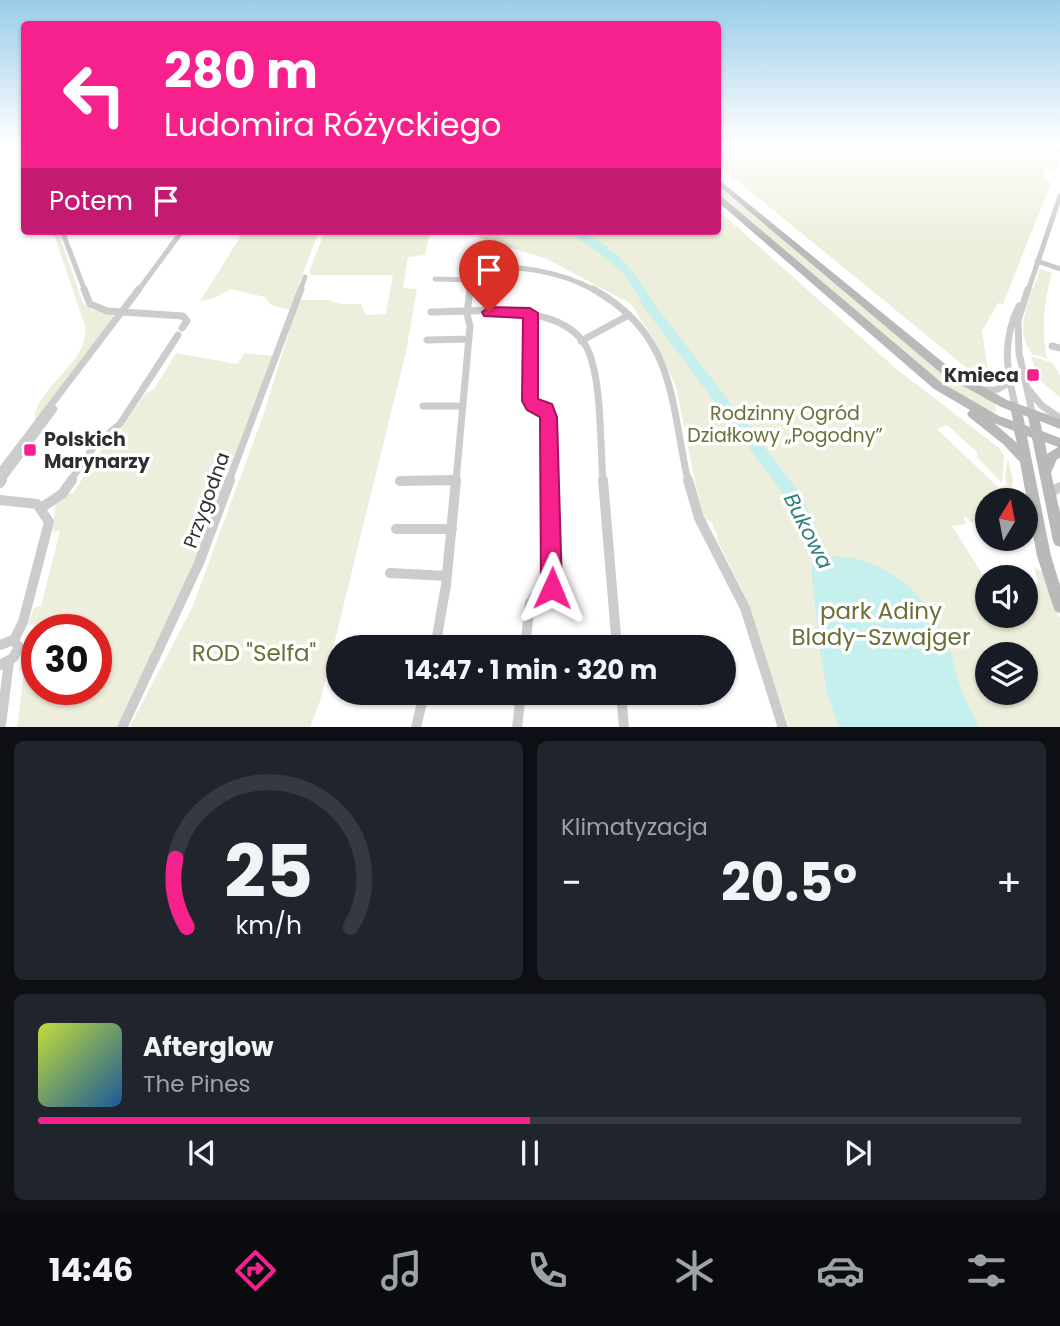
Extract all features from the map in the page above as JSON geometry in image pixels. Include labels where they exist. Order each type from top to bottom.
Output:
[{"type":"main road","points":[[721,184],[937,364],[964,383],[1016,409],[1060,424]]},
{"type":"main road","points":[[721,201],[927,377],[1009,441],[1027,466]]},
{"type":"main road","points":[[927,377],[971,407],[1060,443]]},
{"type":"main road","points":[[1016,409],[1048,570],[1060,606]]},
{"type":"main road","points":[[1033,416],[1046,476],[1055,490],[1060,541]]},
{"type":"main road","points":[[1046,476],[1048,461],[1053,454],[1060,452]]},
{"type":"street","points":[[1033,416],[1017,335],[1018,320],[1060,196]]},
{"type":"street","points":[[41,508],[62,494],[94,445],[120,424],[187,321],[183,316],[101,310],[88,303],[63,235]]},
{"type":"street","points":[[0,483],[179,235]]},
{"type":"street","points":[[1037,261],[1060,269]]},
{"type":"street","points":[[437,635],[452,529],[469,340],[470,323],[467,312],[471,266],[521,267],[563,275],[609,298],[629,315],[650,342],[667,373],[695,508],[739,593],[783,727]]},
{"type":"street","name":"Przygodna","points":[[122,727],[193,578],[305,277]]},
{"type":"street","points":[[435,279],[470,280]]},
{"type":"street","points":[[1016,409],[1009,378],[1005,335],[1026,293]]},
{"type":"street","points":[[430,312],[530,313],[562,325],[581,341],[593,365],[616,635]]},
{"type":"street","points":[[526,635],[530,603],[534,597],[548,594],[553,580],[549,417],[546,409],[533,405],[530,401],[530,313]]},
{"type":"street","points":[[581,341],[629,315]]},
{"type":"street","points":[[427,340],[469,340]]},
{"type":"street","points":[[964,383],[980,390],[993,391],[1007,386],[1009,378]]},
{"type":"street","points":[[1026,383],[1037,401],[1060,418]]},
{"type":"street","points":[[0,472],[67,387]]},
{"type":"street","points":[[423,406],[463,406]]},
{"type":"street","points":[[400,481],[456,480]]},
{"type":"street","points":[[0,500],[37,504],[48,519],[49,529],[23,621],[14,640],[0,645]]},
{"type":"street","points":[[396,529],[452,529]]},
{"type":"street","points":[[390,573],[447,576]]},
{"type":"street","points":[[1,724],[4,663],[19,649],[14,640]]},
{"type":"street","points":[[416,727],[421,705]]},
{"type":"street","points":[[517,727],[520,705]]},
{"type":"street","points":[[622,705],[624,727]]},
{"type":"green space","points":[[733,177],[1043,177],[1042,179],[1051,183],[1003,304],[998,303],[982,331],[989,377],[974,374]]},
{"type":"green space","points":[[721,187],[935,366],[995,404],[996,413],[973,403],[917,365],[721,197]]},
{"type":"green space","points":[[721,213],[894,367],[999,448],[1004,456],[1002,483],[976,456],[978,453],[947,425],[937,429],[999,488],[975,488],[975,523],[966,517],[963,518],[967,524],[952,526],[977,565],[975,628],[1038,628],[1038,569],[1044,573],[1060,619],[1060,727],[789,727],[742,590],[716,538],[718,536],[711,521],[705,520],[676,386],[654,340],[631,304],[547,259],[479,238],[479,235],[721,235]]},
{"type":"green space","points":[[54,235],[59,235],[83,303],[92,310],[112,314],[114,317],[35,422],[36,410],[42,398],[79,352],[85,326]]},
{"type":"green space","points":[[241,235],[317,235],[289,310],[271,305],[265,297],[231,289],[211,299],[200,301]]},
{"type":"green space","name":"ROD \"Selfa\"","points":[[323,235],[429,235],[425,255],[408,257],[403,288],[417,289],[406,352],[336,635],[326,635],[326,677],[310,727],[130,727],[192,608],[263,416],[299,300],[361,304],[366,315],[386,314],[393,275],[311,275],[309,272]]},
{"type":"green space","points":[[1040,269],[1052,273],[1045,304],[1044,326],[1047,358],[1052,360],[1032,354],[1024,334],[1025,313]]},
{"type":"green space","points":[[176,353],[237,364],[245,353],[275,356],[215,518],[122,727],[17,727],[21,696],[21,705],[112,705],[112,614],[32,614],[34,608],[41,606],[60,531],[53,532],[55,506],[68,493],[73,493],[104,446],[118,434],[145,394],[154,389]]},
{"type":"green space","points":[[1031,356],[1053,363],[1060,376],[1060,397],[1039,380]]},
{"type":"green space","points":[[1008,459],[1013,481],[1012,488],[999,488],[1006,485]]},
{"type":"water","points":[[815,539],[831,556],[850,558],[886,570],[901,580],[928,607],[947,641],[963,693],[979,727],[839,727],[827,693],[820,649],[811,570],[815,550],[812,540]]},
{"type":"waterway","name":"Bukowa","points":[[579,235],[606,252],[634,280],[647,303],[795,498],[820,554]]},
{"type":"place","name":"Kmieca","points":[[1033,375]]},
{"type":"place","name":"Polskich Marynarzy","points":[[30,450]]},
{"type":"route","points":[[489,312],[530,313],[530,401],[533,405],[546,409],[549,417],[552,588]]},
{"type":"park label","name":"Rodzinny Ogród Działkowy „Pogodny”","points":[[785,424]]},
{"type":"park label","name":"park Adiny Blady-Szwajger","points":[[881,624]]}]
